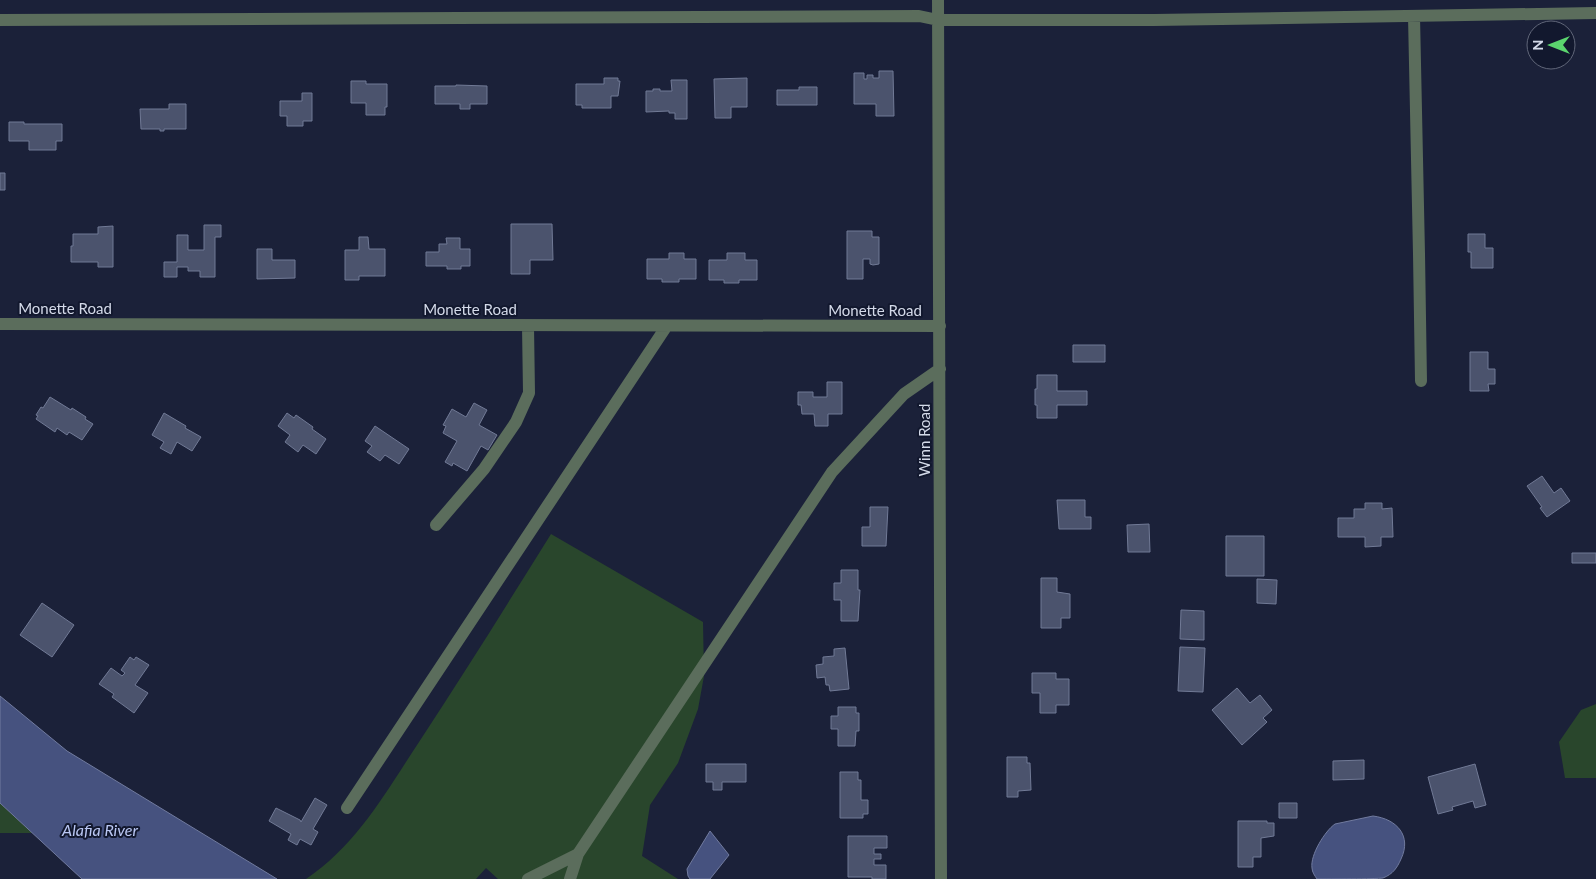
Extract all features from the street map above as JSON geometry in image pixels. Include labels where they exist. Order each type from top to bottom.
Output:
[{"type":"street","name":"Winn Road","points":[[938,0],[941,879]]},
{"type":"street","points":[[0,20],[919,16],[938,20],[1154,20],[1596,13]]},
{"type":"street","points":[[1414,16],[1421,380]]},
{"type":"street","name":"Monette Road","points":[[0,324],[940,326]]},
{"type":"street","points":[[436,525],[484,469],[516,422],[529,393],[528,326]]},
{"type":"street","points":[[347,808],[666,326]]},
{"type":"street","points":[[570,879],[578,854],[832,472],[904,394],[940,369]]},
{"type":"street","points":[[528,879],[578,854]]},
{"type":"green space","points":[[551,534],[703,622],[704,676],[698,709],[678,763],[650,805],[642,856],[678,879],[498,879],[486,868],[476,879],[306,879],[341,850],[370,815],[454,688]]},
{"type":"green space","points":[[1596,704],[1596,778],[1565,778],[1559,742],[1581,710]]},
{"type":"green space","points":[[0,803],[32,833],[0,833]]},
{"type":"water","name":"Alafia River","points":[[0,696],[67,751],[277,879],[82,879],[0,803]]},
{"type":"water","points":[[1373,816],[1382,818],[1395,825],[1403,836],[1405,843],[1404,851],[1394,870],[1383,878],[1317,879],[1312,871],[1313,857],[1319,844],[1331,827],[1335,824]]},
{"type":"water","points":[[710,831],[729,855],[710,879],[690,879],[687,869]]},
{"type":"building","points":[[879,71],[893,71],[894,116],[876,116],[876,104],[854,104],[854,73],[864,73],[864,79],[867,79],[867,75],[879,78]]},
{"type":"building","points":[[604,78],[618,78],[618,81],[620,81],[618,96],[611,96],[611,108],[582,108],[582,105],[576,105],[576,84],[604,84]]},
{"type":"building","points":[[747,78],[747,107],[731,107],[731,118],[715,118],[714,79]]},
{"type":"building","points":[[671,80],[687,80],[687,119],[675,119],[675,113],[669,113],[669,111],[646,112],[646,91],[660,89],[660,91],[672,91]]},
{"type":"building","points":[[351,81],[366,81],[366,84],[387,84],[385,115],[366,115],[366,103],[351,103]]},
{"type":"building","points":[[435,86],[487,86],[487,104],[470,104],[470,109],[460,109],[460,104],[435,104]]},
{"type":"building","points":[[799,87],[817,87],[817,105],[777,105],[777,90],[799,90]]},
{"type":"building","points":[[302,93],[312,93],[312,121],[303,121],[303,126],[287,126],[287,116],[280,116],[280,101],[302,101]]},
{"type":"building","points":[[169,104],[186,104],[186,129],[164,129],[164,131],[160,131],[160,129],[141,129],[140,109],[169,109]]},
{"type":"building","points":[[9,122],[62,124],[62,141],[56,141],[56,150],[29,150],[29,141],[9,141]]},
{"type":"building","points":[[0,173],[5,173],[5,190],[0,190]]},
{"type":"building","points":[[511,224],[552,224],[553,260],[530,260],[530,274],[511,274]]},
{"type":"building","points":[[204,225],[221,225],[221,237],[215,237],[215,277],[200,277],[200,271],[188,271],[188,267],[177,267],[177,277],[164,277],[164,262],[177,262],[177,235],[188,235],[188,250],[204,250]]},
{"type":"building","points":[[113,226],[113,267],[98,267],[98,262],[71,262],[73,234],[98,234],[98,227]]},
{"type":"building","points":[[847,231],[872,231],[872,237],[879,237],[879,264],[873,265],[870,264],[870,259],[863,259],[863,279],[847,279]]},
{"type":"building","points":[[1468,234],[1485,234],[1485,248],[1493,248],[1493,268],[1471,268],[1471,252],[1468,252]]},
{"type":"building","points":[[359,237],[368,237],[369,249],[385,249],[385,276],[359,276],[359,280],[345,280],[345,250],[359,250]]},
{"type":"building","points":[[446,238],[460,238],[460,249],[470,249],[470,266],[461,266],[461,269],[447,269],[447,266],[426,266],[426,252],[439,252],[439,244],[447,244]]},
{"type":"building","points":[[257,249],[272,249],[272,260],[295,260],[295,278],[257,279]]},
{"type":"building","points":[[669,253],[684,253],[684,259],[696,259],[696,279],[662,282],[662,279],[647,279],[647,259],[669,259]]},
{"type":"building","points":[[727,253],[745,253],[745,260],[757,260],[757,280],[739,280],[739,283],[724,283],[724,280],[709,280],[709,260],[727,260]]},
{"type":"building","points":[[1073,345],[1105,345],[1105,362],[1073,362]]},
{"type":"building","points":[[1470,352],[1488,352],[1488,369],[1495,369],[1495,384],[1488,384],[1489,391],[1470,391]]},
{"type":"building","points":[[1037,375],[1057,375],[1057,391],[1087,391],[1087,405],[1057,405],[1057,418],[1037,418],[1035,389],[1037,389]]},
{"type":"building","points":[[827,382],[842,382],[842,414],[828,414],[828,426],[815,426],[814,414],[802,414],[801,405],[798,405],[798,392],[813,392],[813,397],[827,397]]},
{"type":"building","points":[[50,397],[71,410],[72,408],[93,424],[82,440],[69,432],[67,435],[57,428],[55,432],[36,419],[38,416],[36,415],[41,407],[43,408]]},
{"type":"building","points":[[474,403],[487,410],[479,425],[497,435],[488,450],[481,446],[467,471],[453,463],[452,466],[445,462],[457,441],[443,433],[446,426],[443,425],[452,409],[466,417]]},
{"type":"building","points":[[164,413],[201,437],[192,451],[177,442],[171,454],[160,448],[164,442],[152,435]]},
{"type":"building","points":[[287,413],[294,418],[296,415],[326,439],[316,454],[303,445],[298,452],[285,442],[290,435],[278,426]]},
{"type":"building","points":[[375,426],[409,449],[399,464],[385,455],[380,461],[367,452],[372,446],[365,441]]},
{"type":"building","points":[[1542,476],[1554,493],[1561,488],[1570,501],[1547,517],[1527,486]]},
{"type":"building","points":[[1057,500],[1085,500],[1085,517],[1091,517],[1091,529],[1059,529]]},
{"type":"building","points":[[1365,503],[1382,503],[1382,509],[1392,508],[1393,537],[1381,537],[1381,546],[1365,547],[1365,537],[1338,537],[1338,518],[1354,518],[1354,509],[1365,509]]},
{"type":"building","points":[[870,507],[888,507],[886,546],[862,546],[862,527],[870,527]]},
{"type":"building","points":[[1149,524],[1150,552],[1128,552],[1127,525]]},
{"type":"building","points":[[1226,536],[1264,536],[1264,576],[1226,576]]},
{"type":"building","points":[[1572,553],[1596,553],[1596,563],[1572,563]]},
{"type":"building","points":[[841,570],[858,570],[858,590],[860,590],[858,621],[841,621],[841,600],[834,600],[834,583],[841,583]]},
{"type":"building","points":[[1041,578],[1057,578],[1057,592],[1070,594],[1070,618],[1061,618],[1061,628],[1041,628]]},
{"type":"building","points":[[1257,579],[1277,580],[1276,604],[1257,603]]},
{"type":"building","points":[[42,603],[74,625],[52,657],[20,635]]},
{"type":"building","points":[[1181,610],[1204,611],[1204,640],[1180,639]]},
{"type":"building","points":[[1180,647],[1205,648],[1203,692],[1178,691]]},
{"type":"building","points":[[845,648],[849,689],[830,691],[829,685],[826,685],[825,677],[817,678],[816,665],[823,664],[823,657],[834,656],[834,649]]},
{"type":"building","points":[[130,657],[134,660],[136,657],[149,665],[135,685],[148,693],[134,713],[112,697],[114,694],[99,684],[111,668],[122,676],[125,673],[121,670]]},
{"type":"building","points":[[1032,673],[1056,673],[1056,679],[1069,679],[1069,705],[1056,705],[1056,713],[1040,713],[1040,693],[1032,693]]},
{"type":"building","points":[[1237,688],[1250,703],[1260,695],[1272,710],[1263,718],[1267,722],[1242,745],[1212,710]]},
{"type":"building","points":[[838,707],[856,707],[856,713],[859,713],[859,731],[856,731],[855,746],[838,746],[838,729],[831,729],[831,716],[838,716]]},
{"type":"building","points":[[1007,757],[1027,757],[1027,763],[1030,763],[1031,790],[1018,791],[1018,797],[1007,797]]},
{"type":"building","points":[[1364,760],[1364,779],[1333,780],[1333,761]]},
{"type":"building","points":[[706,764],[746,764],[746,782],[722,782],[722,790],[713,790],[713,782],[706,782]]},
{"type":"building","points":[[1475,764],[1486,805],[1475,808],[1473,801],[1452,807],[1453,810],[1438,814],[1428,777]]},
{"type":"building","points":[[840,772],[858,772],[858,780],[861,780],[861,800],[868,800],[868,814],[863,814],[863,818],[840,818]]},
{"type":"building","points":[[315,798],[327,805],[313,829],[318,832],[311,845],[300,839],[297,845],[288,840],[291,834],[269,821],[276,808],[301,822]]},
{"type":"building","points":[[1279,803],[1297,803],[1297,818],[1279,818]]},
{"type":"building","points":[[1238,821],[1267,821],[1267,823],[1274,823],[1274,836],[1261,838],[1261,857],[1253,857],[1253,867],[1238,867]]},
{"type":"building","points":[[848,836],[887,836],[887,848],[874,848],[874,854],[881,854],[881,859],[874,859],[874,865],[886,865],[886,879],[848,877]]}]
